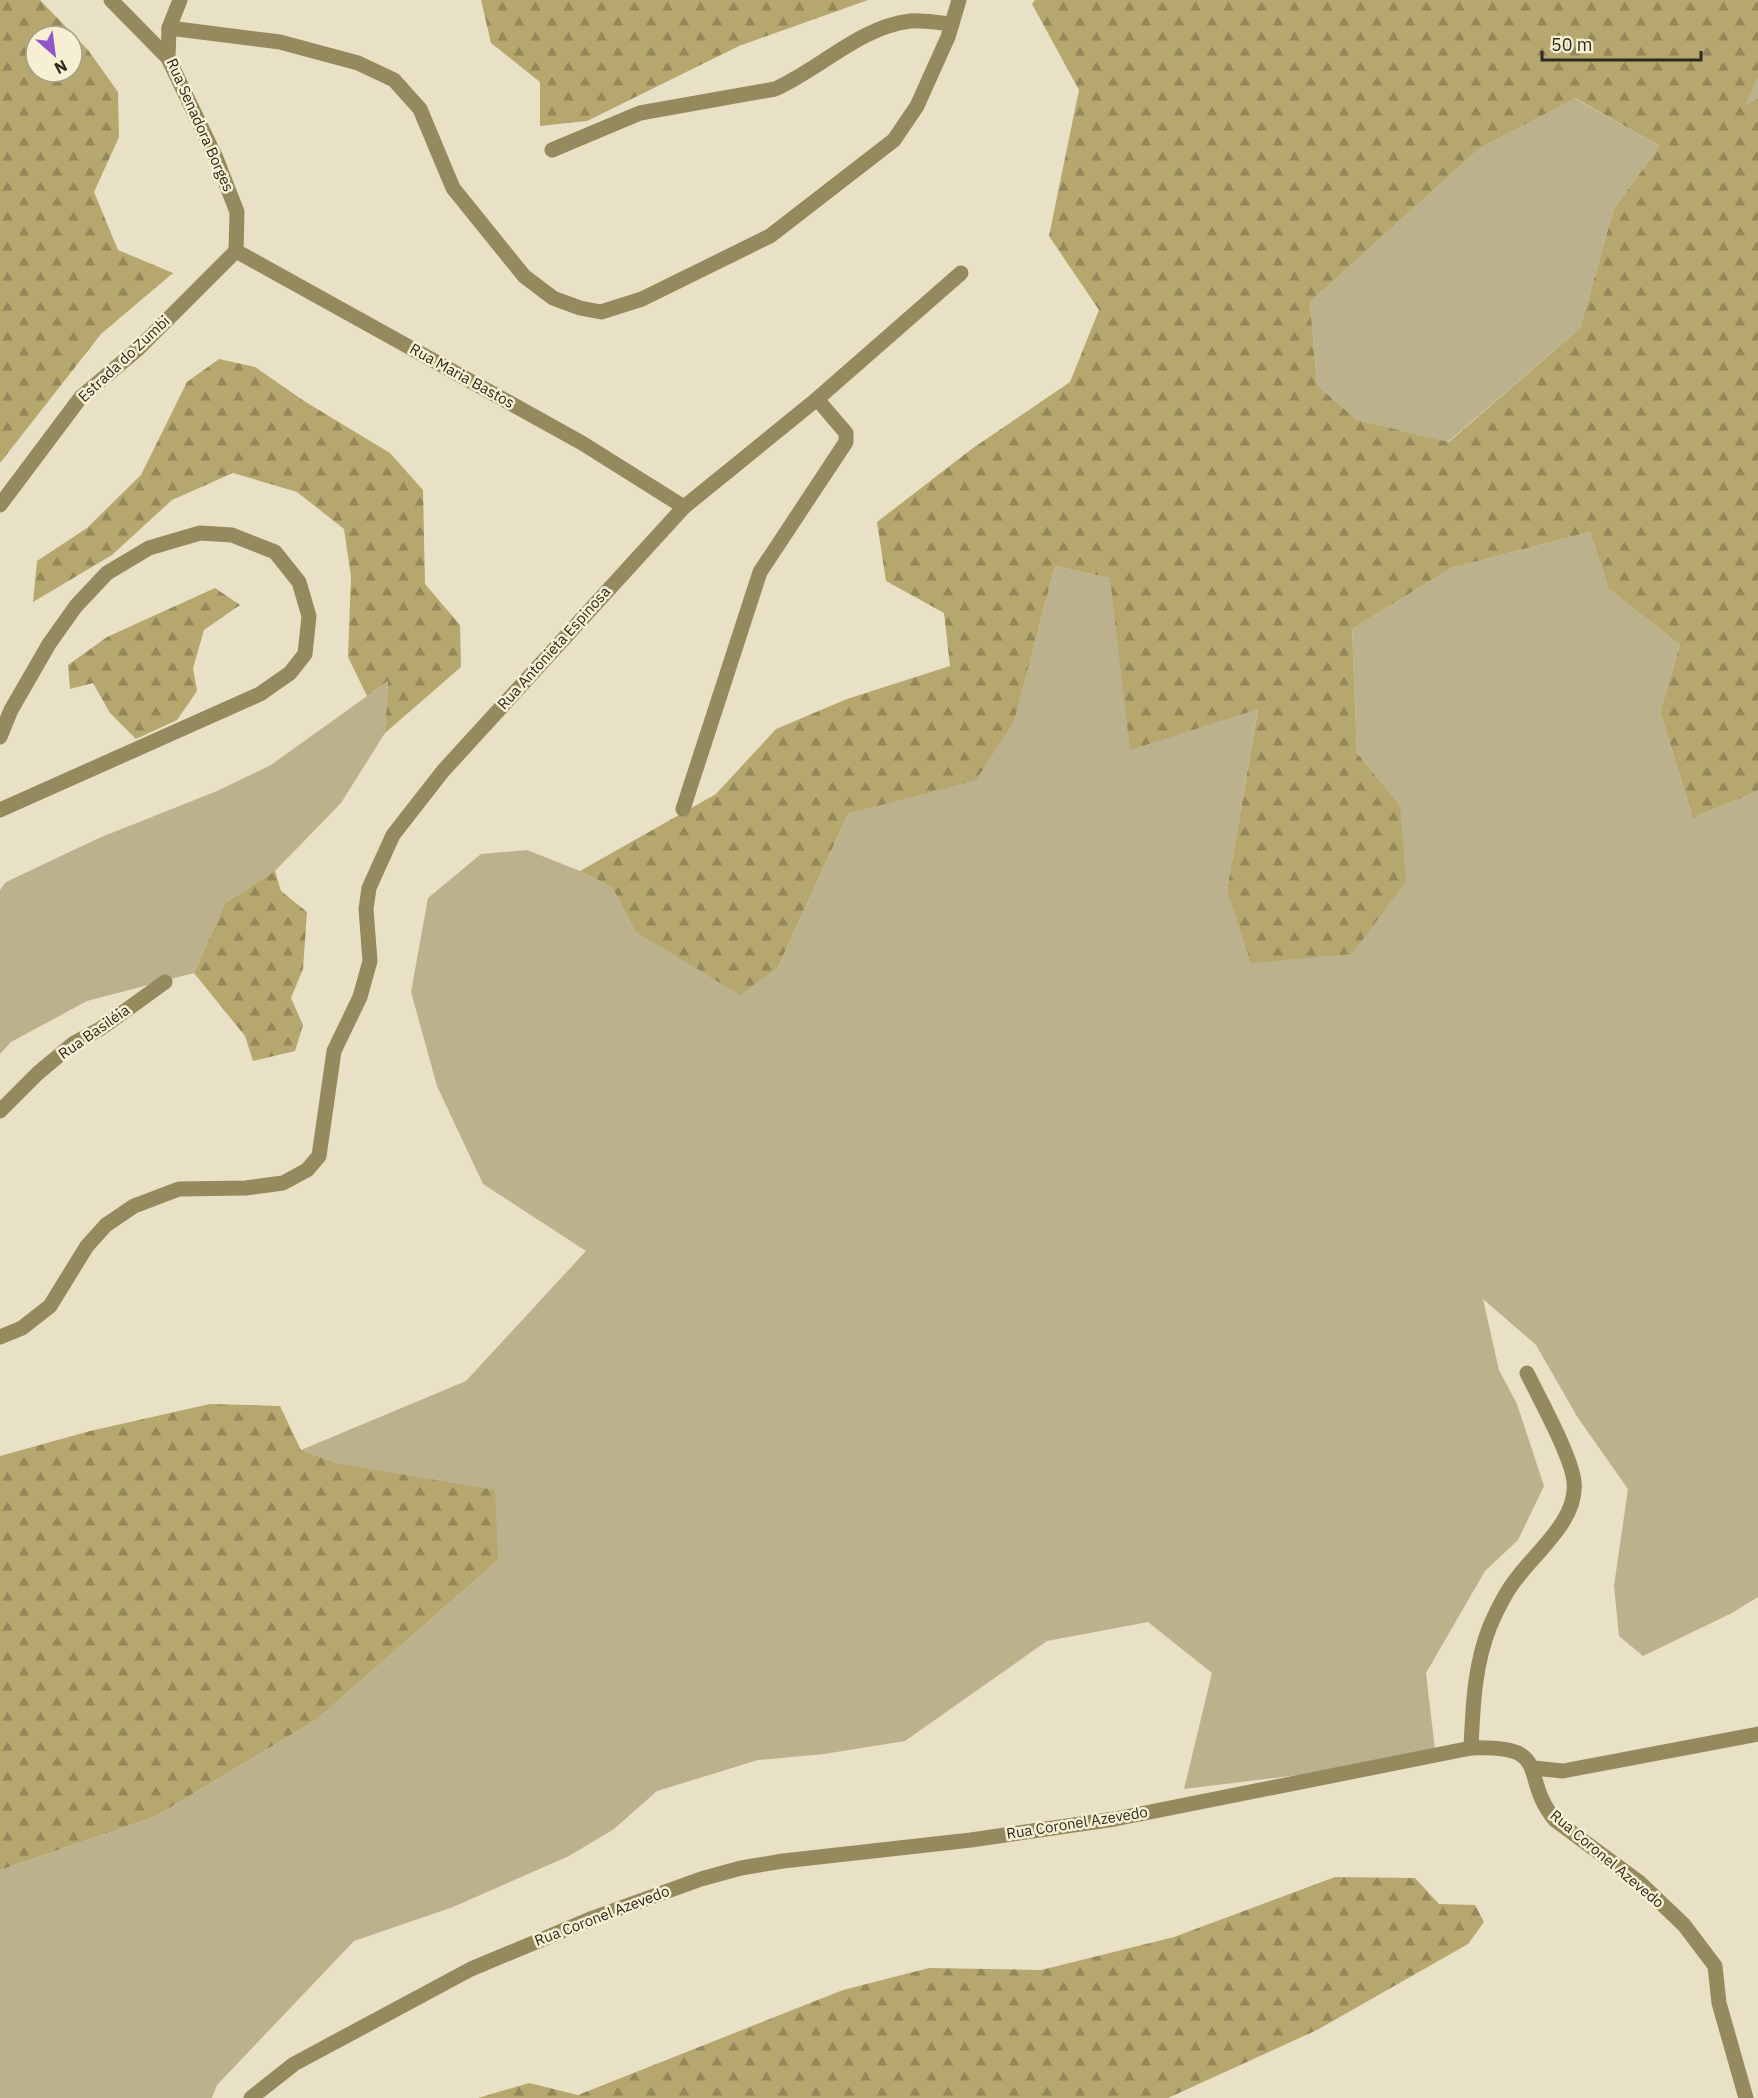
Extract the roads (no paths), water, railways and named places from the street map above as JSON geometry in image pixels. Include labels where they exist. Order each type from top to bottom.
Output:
[{"type":"street","points":[[111,0],[168,58]]},
{"type":"street","name":"Rua Senadora Borges","points":[[180,0],[169,28],[168,58],[216,158],[237,212],[236,251]]},
{"type":"street","points":[[169,28],[280,42],[358,63],[394,80],[420,109],[453,188],[524,276],[553,298],[580,308],[601,312],[642,299],[770,236],[894,140],[917,106],[952,24],[959,0]]},
{"type":"street","points":[[552,150],[640,113],[775,88],[795,80],[875,31],[892,25],[912,21],[952,24]]},
{"type":"street","name":"Estrada do Zumbi","points":[[0,505],[81,397],[139,348],[236,251]]},
{"type":"street","name":"Rua Maria Bastos","points":[[236,251],[582,443],[684,507]]},
{"type":"street","name":"Rua Antonieta Espinosa","points":[[0,1337],[22,1328],[50,1306],[87,1246],[106,1225],[134,1206],[179,1189],[246,1188],[283,1183],[307,1170],[319,1156],[334,1051],[360,997],[370,961],[366,909],[369,888],[393,835],[443,771],[684,507],[817,399],[961,273]]},
{"type":"street","points":[[683,809],[760,572],[802,505],[846,442],[846,433],[817,399]]},
{"type":"street","points":[[0,737],[11,710],[49,644],[76,606],[107,573],[149,548],[200,533],[232,535],[275,552],[300,582],[309,616],[305,654],[290,673],[260,694],[0,810]]},
{"type":"street","name":"Rua Basiléia","points":[[0,1111],[38,1073],[74,1043],[100,1029],[165,982]]},
{"type":"street","points":[[1471,1748],[1477,1668],[1491,1625],[1515,1580],[1564,1519],[1573,1499],[1574,1481],[1569,1464],[1527,1372]]},
{"type":"street","points":[[1533,1768],[1563,1771],[1758,1734]]},
{"type":"street","name":"Rua Coronel Azevedo","points":[[251,2098],[294,2064],[471,1969],[593,1918],[701,1879],[741,1868],[783,1861],[971,1840],[1115,1819],[1471,1748],[1501,1747],[1516,1750],[1533,1768],[1545,1808],[1555,1820],[1639,1882],[1683,1925],[1715,1966],[1721,2012],[1746,2098]]}]
